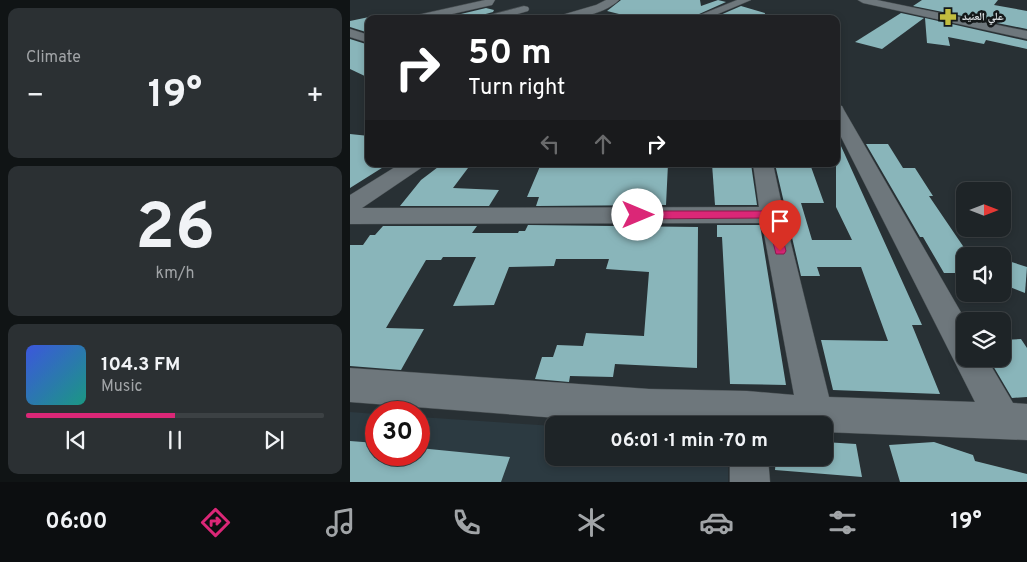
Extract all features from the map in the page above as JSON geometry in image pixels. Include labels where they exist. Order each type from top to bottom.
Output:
[{"type":"street","points":[[432,15],[488,3],[490,0]]},
{"type":"street","points":[[573,15],[600,7],[614,0]]},
{"type":"street","points":[[706,15],[746,0]]},
{"type":"street","points":[[863,0],[1027,35]]},
{"type":"street","points":[[503,15],[524,10]]},
{"type":"street","points":[[352,34],[365,31]]},
{"type":"street","points":[[352,34],[365,38]]},
{"type":"street","points":[[840,117],[956,332]]},
{"type":"street","points":[[350,206],[409,167]]},
{"type":"street","points":[[764,167],[772,215],[816,414]]},
{"type":"street","points":[[350,216],[772,215]]},
{"type":"street","points":[[976,367],[1015,422]]},
{"type":"street","points":[[350,385],[649,407],[737,416]]},
{"type":"street","points":[[770,416],[816,414],[1015,422]]},
{"type":"street","points":[[749,466],[750,482]]},
{"type":"shaded area","points":[[350,412],[365,413],[365,466],[430,466],[430,418],[545,425],[545,466],[728,466],[728,482],[350,482]]},
{"type":"building","points":[[621,0],[700,0],[701,6],[718,0],[726,2],[697,15],[623,15],[607,11]]},
{"type":"building","points":[[922,0],[998,0],[994,5],[1027,11],[1027,29],[913,6]]},
{"type":"building","points":[[741,6],[765,13],[765,15],[720,15]]},
{"type":"building","points":[[486,8],[494,10],[482,15],[457,15]]},
{"type":"building","points":[[901,13],[924,18],[882,49],[855,42]]},
{"type":"building","points":[[365,18],[365,32],[350,27],[350,21]]},
{"type":"building","points":[[925,18],[1027,41],[1027,49],[986,40],[984,44],[948,37],[950,46],[927,43]]},
{"type":"building","points":[[350,39],[365,44],[365,76],[350,69]]},
{"type":"building","points":[[350,134],[365,136],[365,167],[383,167],[350,188]]},
{"type":"building","points":[[840,144],[922,325],[912,325],[940,394],[833,390],[821,340],[888,341],[861,267],[817,267],[820,276],[801,276],[776,167],[811,167],[824,203],[801,203],[812,240],[852,240],[836,207],[836,167],[840,167]]},
{"type":"building","points":[[866,144],[888,144],[903,168],[915,168],[933,196],[929,196],[964,247],[956,247],[956,273],[944,273],[923,237],[920,237]]},
{"type":"building","points":[[438,167],[469,167],[453,188],[499,190],[489,206],[400,206],[421,180]]},
{"type":"building","points":[[540,167],[668,167],[666,205],[536,206],[539,197],[527,197]]},
{"type":"building","points":[[712,167],[751,167],[757,205],[715,205]]},
{"type":"building","points":[[528,225],[698,227],[697,368],[615,364],[613,377],[570,376],[569,382],[535,379],[542,357],[553,357],[557,345],[583,346],[586,333],[644,336],[649,272],[606,269],[609,259],[556,259],[554,266],[509,267],[494,305],[453,306],[476,257],[443,257],[441,260],[426,260],[386,328],[424,329],[401,370],[350,366],[350,245],[363,245],[370,235],[375,235],[383,226],[477,226],[472,233],[518,233],[519,231],[525,231]]},
{"type":"building","points":[[717,225],[760,225],[786,385],[730,384],[722,237],[717,237]]},
{"type":"building","points":[[1011,262],[1027,267],[1025,293],[1011,288]]},
{"type":"building","points":[[1021,339],[1027,348],[1027,397],[1012,398],[994,367],[1011,367],[1011,340]]},
{"type":"building","points":[[350,441],[365,442],[365,466],[430,466],[430,449],[510,457],[501,482],[350,482]]},
{"type":"building","points":[[934,442],[973,455],[975,461],[1027,474],[1027,482],[900,482],[889,445]]},
{"type":"building","points":[[833,443],[856,444],[862,477],[775,470],[775,466],[833,466]]},
{"type":"place","name":"علي العنيد","points":[[948,17]]},
{"type":"route","points":[[638,215],[772,215],[780,251]]}]
